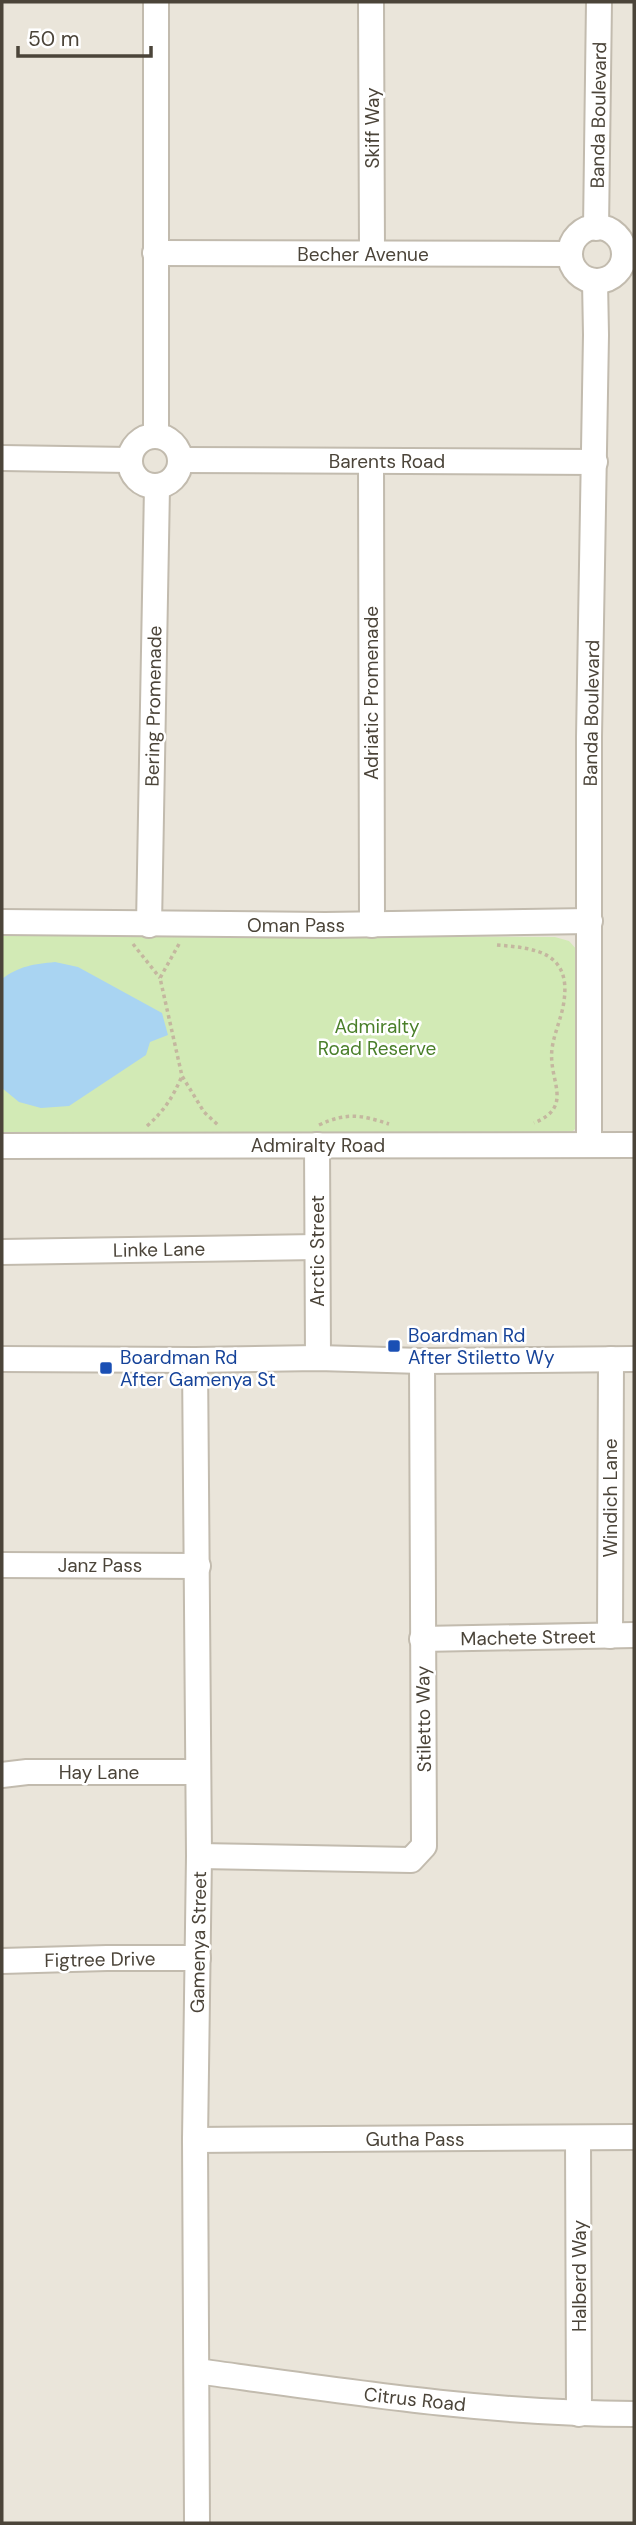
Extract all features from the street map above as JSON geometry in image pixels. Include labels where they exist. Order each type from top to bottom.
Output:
[{"type":"street","points":[[156,2],[156,436]]},
{"type":"street","name":"Skiff Way","points":[[371,2],[372,253]]},
{"type":"street","name":"Banda Boulevard","points":[[596,228],[599,2]]},
{"type":"street","points":[[596,228],[616,235],[629,255],[615,275],[609,279],[595,281],[588,280],[577,272],[570,254],[576,238],[585,230],[596,228]]},
{"type":"street","name":"Becher Avenue","points":[[155,253],[570,254]]},
{"type":"street","name":"Banda Boulevard","points":[[589,1144],[589,737],[595,281]]},
{"type":"street","points":[[156,436],[170,441],[179,453],[180,460],[174,478],[157,487],[137,480],[132,474],[129,460],[130,453],[138,442],[156,436]]},
{"type":"street","points":[[2,458],[129,460]]},
{"type":"street","name":"Barents Road","points":[[180,460],[594,462]]},
{"type":"street","name":"Adriatic Promenade","points":[[371,461],[372,925]]},
{"type":"street","name":"Bering Promenade","points":[[149,925],[157,487]]},
{"type":"street","name":"Oman Pass","points":[[2,922],[372,925],[590,921]]},
{"type":"street","name":"Admiralty Road","points":[[2,1146],[317,1135],[634,1144]]},
{"type":"street","name":"Arctic Street","points":[[317,1135],[318,1358]]},
{"type":"street","name":"Linke Lane","points":[[2,1252],[317,1247]]},
{"type":"street","points":[[2,1359],[622,1359]]},
{"type":"street","name":"Windich Lane","points":[[622,1359],[622,1636]]},
{"type":"street","name":"Gamenya Street","points":[[195,1360],[199,1856],[195,2140],[197,2523]]},
{"type":"street","name":"Stiletto Way","points":[[199,1856],[411,1860],[424,1846],[422,1360]]},
{"type":"street","name":"Janz Pass","points":[[2,1565],[198,1566]]},
{"type":"street","name":"Machete Street","points":[[422,1639],[622,1636]]},
{"type":"street","name":"Hay Lane","points":[[2,1775],[27,1772],[197,1772]]},
{"type":"street","name":"Figtree Drive","points":[[2,1961],[198,1958]]},
{"type":"street","name":"Gutha Pass","points":[[195,2140],[634,2137]]},
{"type":"street","name":"Halberd Way","points":[[578,2138],[579,2414]]},
{"type":"street","name":"Citrus Road","points":[[197,2371],[400,2399],[579,2414],[634,2414]]},
{"type":"path","points":[[133,944],[160,978],[182,1076],[204,1112],[220,1126]]},
{"type":"path","points":[[160,978],[179,944]]},
{"type":"path","points":[[529,1126],[552,1113],[559,1092],[552,1072],[552,1049],[564,1002],[565,981],[561,970],[543,952]]},
{"type":"path","points":[[145,1127],[163,1112],[173,1098],[182,1076]]},
{"type":"path","points":[[317,1135],[343,1115],[360,1116],[394,1126]]},
{"type":"shaded area","points":[[2,2],[634,2],[634,2523],[2,2523]]},
{"type":"green space","name":"Admiralty Road Reserve","points":[[2,934],[555,937],[569,941],[578,951],[581,1117],[576,1128],[567,1137],[2,1137]]},
{"type":"water","points":[[55,962],[78,967],[162,1013],[168,1035],[150,1042],[146,1055],[69,1106],[41,1108],[19,1102],[2,1088],[2,979],[27,966]]},
{"type":"place","name":"Boardman Rd After Stiletto Wy","points":[[394,1346]]},
{"type":"place","name":"Boardman Rd After Gamenya St","points":[[106,1368]]}]
